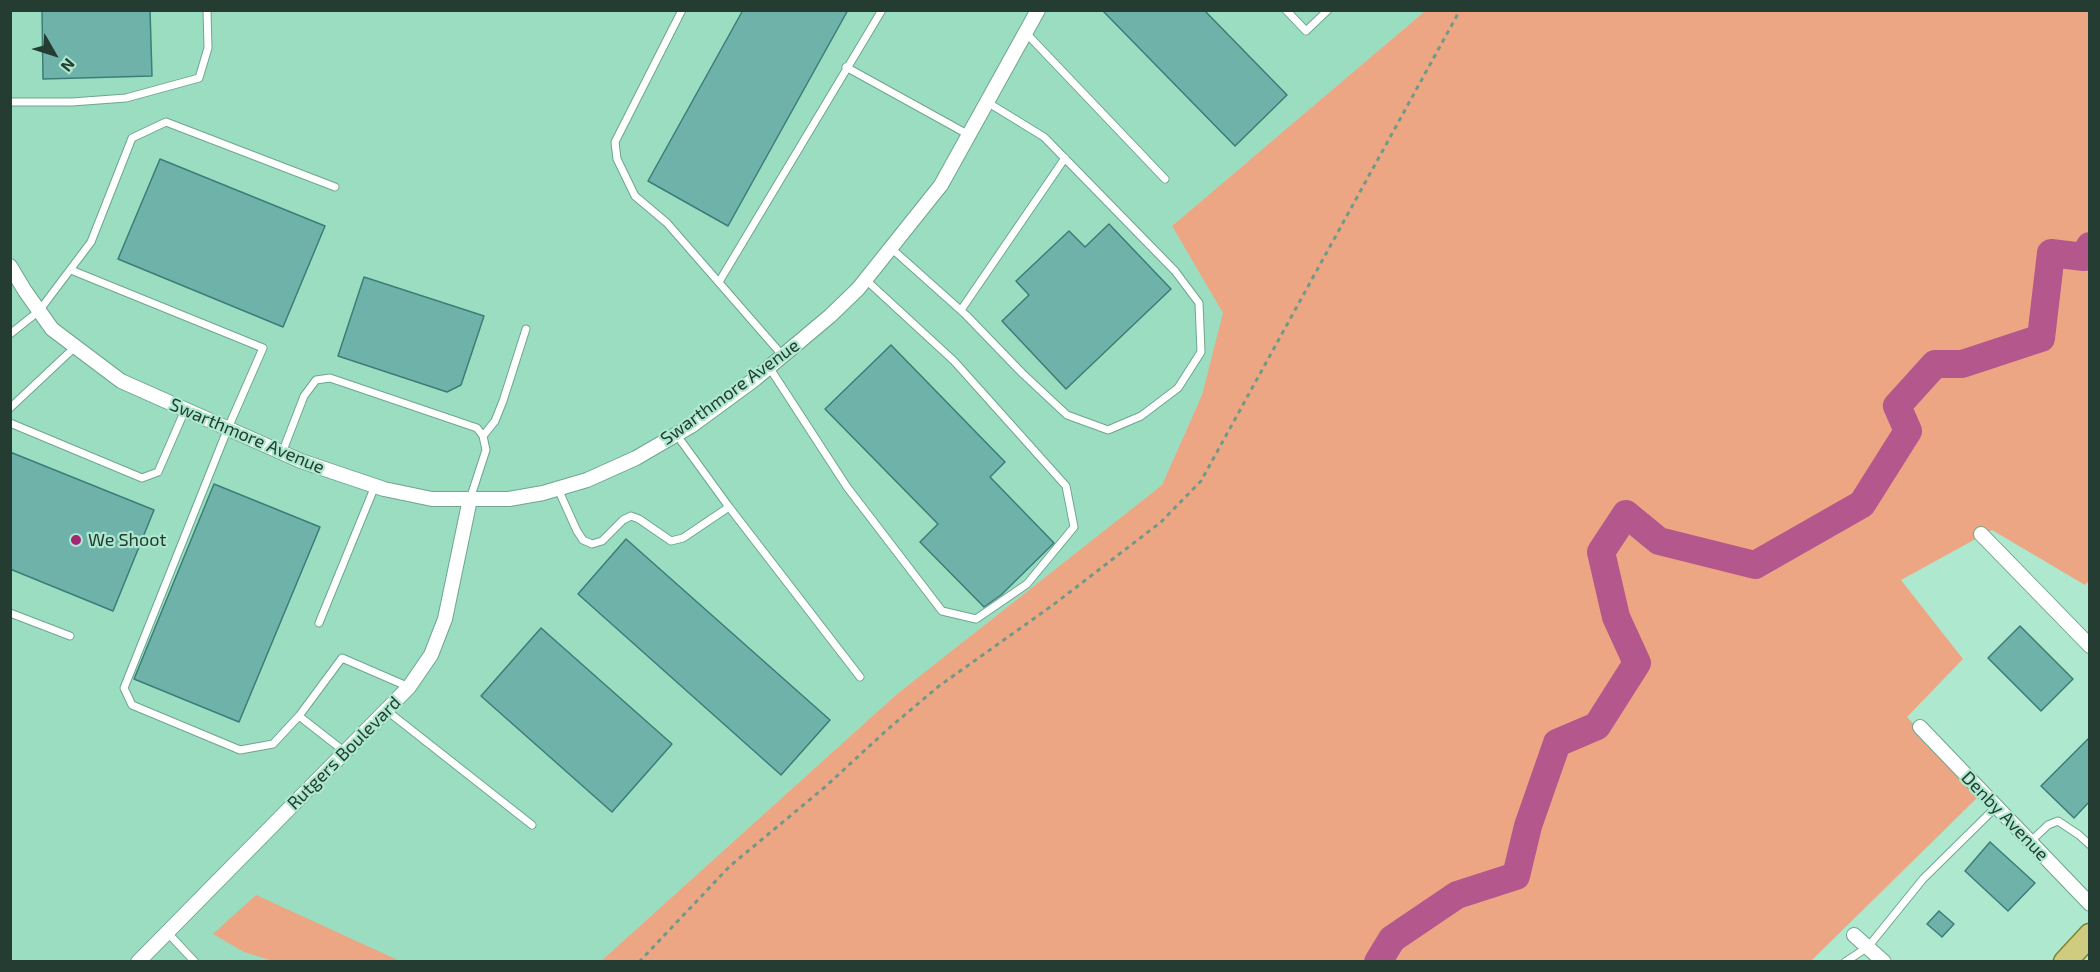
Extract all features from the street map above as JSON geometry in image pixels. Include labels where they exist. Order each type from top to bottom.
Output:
[{"type":"main road","points":[[2065,962],[2090,935]]},
{"type":"street","name":"Swarthmore Avenue","points":[[10,266],[52,329],[121,381],[282,453],[375,486],[432,499],[509,499],[543,493],[587,480],[636,458],[676,434],[700,419],[769,367],[830,316],[866,280],[941,185],[1038,10]]},
{"type":"street","name":"Rutgers Boulevard","points":[[138,962],[409,687],[431,655],[445,620],[470,499]]},
{"type":"street","points":[[1981,534],[2088,642]]},
{"type":"street","name":"Denby Avenue","points":[[1920,727],[2090,904]]},
{"type":"street","points":[[1854,935],[1884,962]]},
{"type":"lane","points":[[10,102],[72,102],[126,98],[199,78],[208,48],[207,10]]},
{"type":"lane","points":[[682,10],[615,142],[617,159],[635,196],[667,223],[783,356]]},
{"type":"lane","points":[[719,282],[882,10]]},
{"type":"lane","points":[[1286,10],[1306,31],[1328,10]]},
{"type":"lane","points":[[1026,33],[1165,179]]},
{"type":"lane","points":[[846,67],[969,135]]},
{"type":"lane","points":[[891,248],[961,310],[1022,373],[1067,415],[1108,430],[1141,417],[1178,388],[1201,352],[1199,303],[1175,271],[1044,137],[987,102]]},
{"type":"lane","points":[[10,334],[39,311],[91,242],[132,138],[166,122],[335,187]]},
{"type":"lane","points":[[961,310],[1065,158]]},
{"type":"lane","points":[[71,270],[263,348],[228,428],[124,688],[132,705],[240,750],[273,744],[299,716],[342,658],[409,687]]},
{"type":"lane","points":[[769,367],[847,487],[942,611],[976,619],[1027,584],[1074,527],[1066,486],[954,361],[866,280]]},
{"type":"lane","points":[[483,436],[495,421],[526,329]]},
{"type":"lane","points":[[10,408],[75,347]]},
{"type":"lane","points":[[282,453],[304,396],[316,380],[330,378],[477,428],[483,436],[486,450],[470,499]]},
{"type":"lane","points":[[10,423],[142,478],[158,472],[185,410]]},
{"type":"lane","points":[[676,434],[729,507],[860,677]]},
{"type":"lane","points":[[319,623],[375,486]]},
{"type":"lane","points":[[558,488],[577,531],[583,540],[592,544],[602,541],[622,520],[631,516],[671,541],[683,538],[729,507]]},
{"type":"lane","points":[[10,613],[70,636]]},
{"type":"lane","points":[[386,710],[532,825]]},
{"type":"lane","points":[[299,716],[345,753]]},
{"type":"lane","points":[[1845,962],[1868,947],[1923,879],[1996,807]]},
{"type":"lane","points":[[2030,842],[2048,825],[2058,821],[2090,845]]},
{"type":"lane","points":[[167,933],[195,962]]},
{"type":"path","points":[[639,962],[730,866],[825,787],[888,729],[939,686],[1053,605],[1161,522],[1201,481],[1460,10]]},
{"type":"shaded area","points":[[10,11],[1425,11],[1172,226],[1224,313],[1202,395],[1162,485],[897,694],[600,962],[11,961]]},
{"type":"shaded area","points":[[1425,11],[2089,11],[2089,581],[2085,585],[1992,530],[1901,580],[1963,659],[1907,717],[1981,794],[1811,961],[600,962],[897,694],[1162,485],[1202,395],[1223,313],[1172,226]]},
{"type":"shaded area","points":[[256,895],[400,961],[273,961],[244,952],[213,934]]},
{"type":"building","points":[[42,10],[150,10],[152,76],[43,79]]},
{"type":"building","points":[[743,10],[848,10],[728,226],[648,181]]},
{"type":"building","points":[[1102,10],[1204,10],[1287,95],[1235,146]]},
{"type":"building","points":[[160,159],[325,226],[283,327],[118,259]]},
{"type":"building","points":[[1109,224],[1171,289],[1066,389],[1002,321],[1029,295],[1016,281],[1069,231],[1085,247]]},
{"type":"building","points":[[364,277],[484,316],[461,385],[447,392],[338,356]]},
{"type":"building","points":[[891,345],[1005,462],[990,477],[1054,543],[1001,595],[984,607],[920,542],[938,524],[825,409]]},
{"type":"building","name":"We Shoot","points":[[10,452],[154,510],[113,611],[10,569]]},
{"type":"building","points":[[214,484],[320,527],[239,722],[134,679]]},
{"type":"building","points":[[626,539],[830,720],[781,775],[578,594]]},
{"type":"building","points":[[2020,626],[2073,679],[2041,711],[1988,658]]},
{"type":"building","points":[[541,628],[672,744],[612,812],[481,696]]},
{"type":"building","points":[[2090,737],[2090,801],[2074,818],[2041,786]]},
{"type":"building","points":[[1990,842],[2035,883],[2008,911],[1965,871]]},
{"type":"building","points":[[1939,911],[1954,924],[1942,937],[1927,924]]},
{"type":"waterway","points":[[1378,962],[1392,939],[1457,895],[1516,876],[1528,826],[1557,743],[1597,726],[1637,663],[1616,617],[1601,552],[1626,514],[1659,541],[1755,565],[1862,504],[1908,431],[1897,406],[1935,364],[1962,364],[2041,338],[2051,253],[2084,257],[2090,246]]},
{"type":"place","name":"We Shoot","points":[[76,540]]}]
